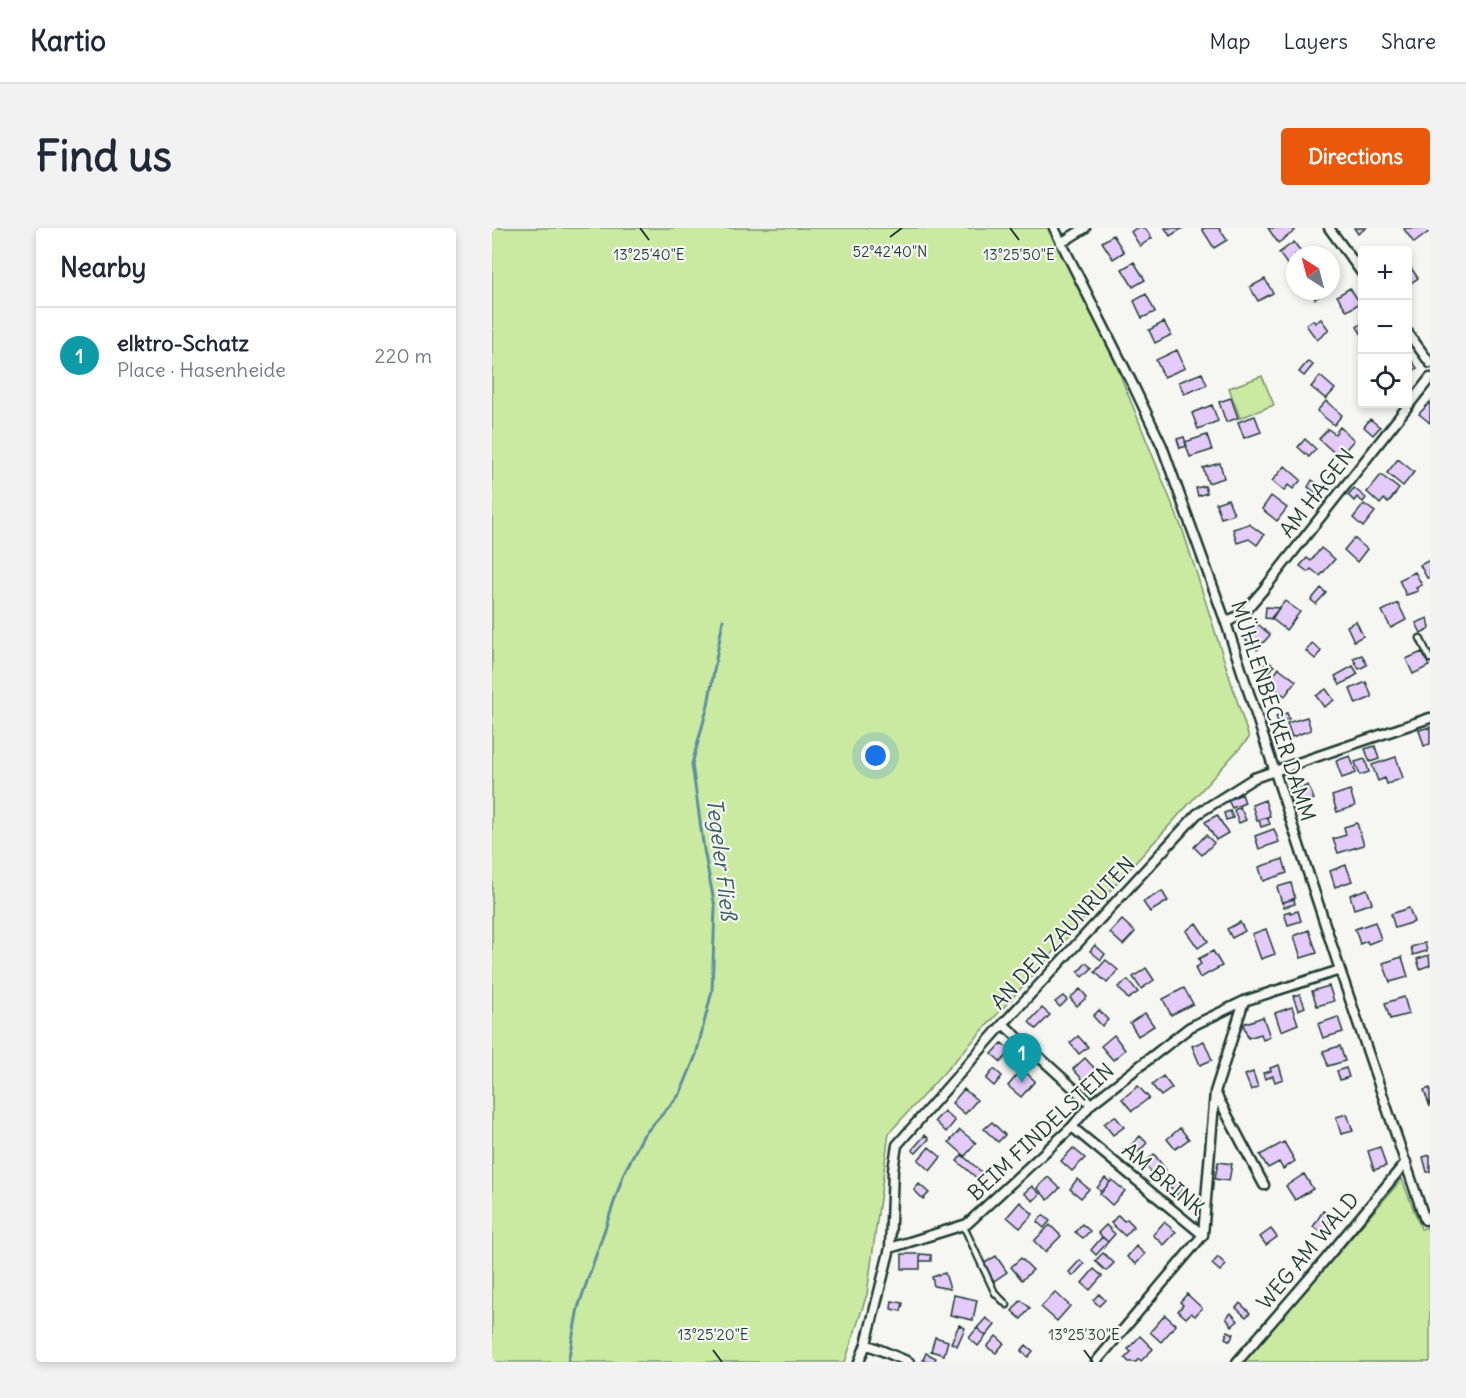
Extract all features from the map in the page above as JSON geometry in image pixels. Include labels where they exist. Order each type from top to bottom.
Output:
[{"type":"street","name":"MÜHLENBECKER DAMM","points":[[1054,228],[1162,447],[1226,623],[1425,1220]]},
{"type":"street","points":[[1061,243],[1085,228]]},
{"type":"street","points":[[1329,228],[1358,268]]},
{"type":"street","points":[[1412,340],[1430,363]]},
{"type":"street","name":"AM HAGEN","points":[[1226,623],[1245,611],[1264,589],[1430,378]]},
{"type":"street","name":"AN DEN ZAUNRUTEN","points":[[890,1248],[892,1170],[897,1145],[1003,1024],[1197,814],[1254,778],[1430,718]]},
{"type":"street","name":"BEIM FINDELSTEIN","points":[[890,1248],[967,1224],[1072,1127],[1091,1104],[1190,1027],[1244,1001],[1340,970]]},
{"type":"street","name":"AM BRINK","points":[[1203,1235],[1215,1092],[1244,1001]]},
{"type":"street","points":[[1003,1024],[1091,1104]]},
{"type":"street","points":[[1215,1092],[1264,1185]]},
{"type":"street","name":"AM BRINK","points":[[1072,1127],[1203,1235]]},
{"type":"street","name":"WEG AM WALD","points":[[1237,1362],[1406,1162]]},
{"type":"street","points":[[1096,1362],[1203,1235]]},
{"type":"street","points":[[859,1362],[866,1344],[890,1248]]},
{"type":"street","points":[[866,1344],[909,1362]]},
{"type":"lane","points":[[1420,638],[1430,659]]},
{"type":"lane","points":[[963,1226],[995,1293],[1007,1305]]},
{"type":"green space","points":[[492,228],[1052,228],[1088,295],[1183,531],[1249,738],[889,1133],[867,1294],[845,1362],[492,1362]]},
{"type":"green space","points":[[1262,376],[1274,405],[1240,418],[1229,388]]},
{"type":"green space","points":[[1402,1179],[1421,1229],[1430,1227],[1430,1362],[1244,1362]]},
{"type":"building","points":[[1136,228],[1145,228],[1152,238],[1140,246],[1131,232]]},
{"type":"building","points":[[1165,228],[1183,228],[1170,236]]},
{"type":"building","points":[[1219,228],[1227,240],[1214,248],[1202,229]]},
{"type":"building","points":[[1268,228],[1292,228],[1295,231],[1278,243]]},
{"type":"building","points":[[1354,228],[1366,228],[1358,234]]},
{"type":"building","points":[[1405,228],[1429,228],[1430,231],[1414,243]]},
{"type":"building","points":[[1113,235],[1124,252],[1113,259],[1102,242]]},
{"type":"building","points":[[1286,248],[1286,263],[1279,253]]},
{"type":"building","points":[[1134,262],[1145,280],[1133,287],[1122,269]]},
{"type":"building","points":[[1412,269],[1418,278],[1412,282]]},
{"type":"building","points":[[1265,279],[1273,293],[1258,301],[1250,287]]},
{"type":"building","points":[[1350,288],[1358,300],[1358,304],[1347,311],[1340,300],[1340,294]]},
{"type":"building","points":[[1146,294],[1155,312],[1142,318],[1134,301]]},
{"type":"building","points":[[1321,319],[1329,330],[1317,340],[1306,325],[1313,320],[1315,323]]},
{"type":"building","points":[[1164,322],[1171,335],[1155,343],[1149,330]]},
{"type":"building","points":[[1177,350],[1185,368],[1164,377],[1156,360]]},
{"type":"building","points":[[1308,361],[1313,365],[1304,376],[1299,372]]},
{"type":"building","points":[[1412,361],[1417,368],[1412,372]]},
{"type":"building","points":[[1202,373],[1207,385],[1184,394],[1179,382]]},
{"type":"building","points":[[1320,376],[1335,389],[1326,399],[1311,387]]},
{"type":"building","points":[[1231,398],[1238,418],[1226,422],[1219,402]]},
{"type":"building","points":[[1326,401],[1342,415],[1334,425],[1317,411]]},
{"type":"building","points":[[1430,402],[1430,423],[1419,414]]},
{"type":"building","points":[[1212,405],[1218,421],[1198,429],[1192,413]]},
{"type":"building","points":[[1255,416],[1261,432],[1244,438],[1238,422]]},
{"type":"building","points":[[1370,419],[1380,427],[1373,435],[1364,427]]},
{"type":"building","points":[[1340,427],[1354,440],[1339,457],[1319,439],[1328,429],[1335,434]]},
{"type":"building","points":[[1207,435],[1212,450],[1190,457],[1185,442]]},
{"type":"building","points":[[1184,437],[1187,446],[1180,448],[1177,439]]},
{"type":"building","points":[[1305,439],[1316,449],[1309,457],[1298,447]]},
{"type":"building","points":[[1398,459],[1414,472],[1403,486],[1387,473]]},
{"type":"building","points":[[1220,463],[1224,478],[1208,483],[1203,468]]},
{"type":"building","points":[[1285,466],[1301,480],[1293,489],[1288,485],[1284,491],[1272,481]]},
{"type":"building","points":[[1381,475],[1399,489],[1388,503],[1384,499],[1380,504],[1367,492]]},
{"type":"building","points":[[1312,480],[1323,488],[1318,495],[1308,487]]},
{"type":"building","points":[[1205,486],[1207,493],[1198,496],[1196,488]]},
{"type":"building","points":[[1354,488],[1366,498],[1363,502],[1357,497],[1354,501],[1348,495]]},
{"type":"building","points":[[1271,496],[1287,508],[1277,521],[1262,509]]},
{"type":"building","points":[[1228,499],[1234,514],[1221,518],[1216,503]]},
{"type":"building","points":[[1364,504],[1375,512],[1363,527],[1353,518]]},
{"type":"building","points":[[1249,524],[1264,535],[1257,545],[1249,539],[1237,543],[1233,529]]},
{"type":"building","points":[[1354,538],[1367,549],[1357,562],[1344,550]]},
{"type":"building","points":[[1321,548],[1335,559],[1320,576],[1311,569],[1308,572],[1300,566],[1307,558],[1311,561]]},
{"type":"building","points":[[1430,560],[1430,577],[1427,578],[1420,565]]},
{"type":"building","points":[[1415,572],[1422,585],[1416,588],[1418,591],[1406,595],[1399,580]]},
{"type":"building","points":[[1321,588],[1326,593],[1316,604],[1311,600]]},
{"type":"building","points":[[1285,601],[1300,612],[1286,630],[1271,618]]},
{"type":"building","points":[[1398,603],[1406,620],[1391,628],[1382,611]]},
{"type":"building","points":[[1266,607],[1279,608],[1272,619],[1265,618]]},
{"type":"building","points":[[1428,618],[1430,628],[1421,633],[1416,623]]},
{"type":"building","points":[[1356,621],[1363,636],[1354,641],[1347,626]]},
{"type":"building","points":[[1258,624],[1270,635],[1257,650],[1245,639]]},
{"type":"building","points":[[1312,643],[1321,651],[1315,659],[1306,651]]},
{"type":"building","points":[[1422,652],[1429,666],[1413,674],[1406,659]]},
{"type":"building","points":[[1362,655],[1367,665],[1359,669],[1353,658]]},
{"type":"building","points":[[1268,661],[1274,666],[1269,672],[1263,667]]},
{"type":"building","points":[[1353,666],[1358,674],[1340,685],[1335,676]]},
{"type":"building","points":[[1279,668],[1296,681],[1285,696],[1268,683]]},
{"type":"building","points":[[1366,682],[1372,697],[1356,704],[1350,689]]},
{"type":"building","points":[[1326,689],[1334,700],[1324,707],[1316,696]]},
{"type":"building","points":[[1287,713],[1289,719],[1278,722],[1276,716]]},
{"type":"building","points":[[1307,717],[1311,730],[1292,737],[1287,723]]},
{"type":"building","points":[[1430,727],[1430,744],[1424,746],[1419,730]]},
{"type":"building","points":[[1375,746],[1379,759],[1370,762],[1365,749]]},
{"type":"building","points":[[1350,756],[1356,773],[1342,778],[1336,761]]},
{"type":"building","points":[[1396,757],[1403,778],[1387,784],[1385,778],[1378,781],[1372,765]]},
{"type":"building","points":[[1365,759],[1369,772],[1360,775],[1355,762]]},
{"type":"building","points":[[1308,785],[1314,799],[1302,803],[1297,790]]},
{"type":"building","points":[[1350,790],[1355,806],[1337,812],[1332,796]]},
{"type":"building","points":[[1242,794],[1245,803],[1232,808],[1228,800]]},
{"type":"building","points":[[1265,800],[1270,816],[1257,821],[1252,805]]},
{"type":"building","points":[[1240,807],[1246,820],[1239,823],[1234,810]]},
{"type":"building","points":[[1230,811],[1233,818],[1226,820],[1224,813]]},
{"type":"building","points":[[1217,815],[1228,833],[1216,840],[1205,822]]},
{"type":"building","points":[[1267,817],[1270,824],[1261,827],[1259,820]]},
{"type":"building","points":[[1357,823],[1364,845],[1338,853],[1333,839],[1346,835],[1344,827]]},
{"type":"building","points":[[1274,829],[1279,842],[1259,849],[1255,836]]},
{"type":"building","points":[[1206,835],[1214,843],[1202,855],[1194,847]]},
{"type":"building","points":[[1283,859],[1287,873],[1263,881],[1259,867]]},
{"type":"building","points":[[1346,865],[1352,881],[1335,887],[1330,871]]},
{"type":"building","points":[[1291,883],[1295,898],[1282,903],[1277,887]]},
{"type":"building","points":[[1367,889],[1372,903],[1354,909],[1350,895]]},
{"type":"building","points":[[1162,891],[1168,901],[1150,912],[1143,902]]},
{"type":"building","points":[[1294,899],[1295,904],[1284,907],[1283,902]]},
{"type":"building","points":[[1409,908],[1414,922],[1395,928],[1391,914]]},
{"type":"building","points":[[1290,911],[1290,913],[1298,911],[1301,921],[1288,925],[1284,913]]},
{"type":"building","points":[[1122,920],[1135,932],[1123,945],[1110,933]]},
{"type":"building","points":[[1240,922],[1245,931],[1232,938],[1227,929]]},
{"type":"building","points":[[1375,922],[1381,939],[1368,944],[1367,941],[1360,944],[1355,929]]},
{"type":"building","points":[[1196,923],[1208,941],[1198,948],[1186,931]]},
{"type":"building","points":[[1266,929],[1275,954],[1261,959],[1252,934]]},
{"type":"building","points":[[1309,930],[1317,953],[1301,958],[1294,936]]},
{"type":"building","points":[[1425,943],[1427,951],[1413,955],[1411,947]]},
{"type":"building","points":[[1095,945],[1105,954],[1101,960],[1090,951]]},
{"type":"building","points":[[1213,951],[1222,966],[1200,978],[1195,968],[1201,964],[1198,959]]},
{"type":"building","points":[[1429,955],[1430,965],[1420,969],[1417,959]]},
{"type":"building","points":[[1402,957],[1408,977],[1390,982],[1383,963]]},
{"type":"building","points":[[1106,960],[1118,970],[1107,983],[1095,972]]},
{"type":"building","points":[[1086,963],[1092,968],[1083,977],[1078,972]]},
{"type":"building","points":[[1146,968],[1154,980],[1141,989],[1133,977]]},
{"type":"building","points":[[1128,980],[1138,992],[1128,999],[1118,987]]},
{"type":"building","points":[[1329,986],[1334,1001],[1317,1006],[1312,991]]},
{"type":"building","points":[[1184,988],[1193,1004],[1171,1015],[1163,999]]},
{"type":"building","points":[[1080,989],[1087,997],[1077,1006],[1070,998]]},
{"type":"building","points":[[1300,994],[1305,1007],[1298,1010],[1293,996]]},
{"type":"building","points":[[1063,996],[1067,1000],[1060,1007],[1055,1002]]},
{"type":"building","points":[[1404,997],[1409,1014],[1390,1019],[1385,1003]]},
{"type":"building","points":[[1292,1007],[1298,1024],[1281,1031],[1275,1013]]},
{"type":"building","points":[[1042,1008],[1050,1015],[1036,1029],[1029,1022]]},
{"type":"building","points":[[1099,1010],[1108,1020],[1102,1026],[1093,1016]]},
{"type":"building","points":[[1145,1013],[1154,1026],[1138,1036],[1130,1023]]},
{"type":"building","points":[[1263,1017],[1270,1037],[1263,1040],[1261,1034],[1248,1038],[1243,1024]]},
{"type":"building","points":[[1338,1017],[1343,1032],[1323,1038],[1318,1024]]},
{"type":"building","points":[[1114,1035],[1125,1050],[1113,1060],[1101,1046]]},
{"type":"building","points":[[1078,1036],[1088,1047],[1079,1054],[1070,1043]]},
{"type":"building","points":[[1204,1041],[1212,1060],[1200,1065],[1192,1046]]},
{"type":"building","points":[[1002,1043],[1011,1051],[1001,1062],[992,1054]]},
{"type":"building","points":[[1340,1046],[1345,1061],[1328,1066],[1323,1051]]},
{"type":"building","points":[[1085,1058],[1096,1070],[1084,1081],[1073,1069]]},
{"type":"building","points":[[1279,1065],[1283,1079],[1275,1082],[1273,1076],[1265,1079],[1263,1073]]},
{"type":"building","points":[[1346,1068],[1349,1077],[1340,1080],[1337,1071]]},
{"type":"building","points":[[994,1069],[1002,1076],[994,1086],[986,1079]]},
{"type":"building","points":[[1022,1069],[1035,1081],[1021,1097],[1008,1086]]},
{"type":"building","points":[[1253,1072],[1258,1087],[1251,1090],[1245,1075]]},
{"type":"building","points":[[1163,1076],[1172,1088],[1161,1096],[1152,1085]]},
{"type":"building","points":[[1138,1086],[1149,1098],[1132,1111],[1122,1099]]},
{"type":"building","points":[[1430,1088],[1430,1107],[1424,1090]]},
{"type":"building","points":[[964,1089],[977,1100],[965,1114],[952,1103]]},
{"type":"building","points":[[944,1111],[955,1121],[946,1132],[935,1121]]},
{"type":"building","points":[[1347,1114],[1353,1131],[1341,1134],[1336,1117]]},
{"type":"building","points":[[1115,1116],[1124,1127],[1113,1135],[1104,1124]]},
{"type":"building","points":[[992,1122],[1005,1135],[998,1142],[984,1129]]},
{"type":"building","points":[[1180,1128],[1189,1139],[1175,1149],[1167,1139]]},
{"type":"building","points":[[960,1130],[976,1143],[965,1156],[949,1142]]},
{"type":"building","points":[[925,1135],[929,1139],[916,1153],[912,1150]]},
{"type":"building","points":[[1140,1136],[1147,1143],[1138,1152],[1131,1145]]},
{"type":"building","points":[[1284,1142],[1295,1161],[1283,1169],[1279,1162],[1268,1168],[1260,1155]]},
{"type":"building","points":[[929,1147],[941,1157],[930,1171],[918,1160]]},
{"type":"building","points":[[1380,1147],[1386,1166],[1374,1170],[1368,1151]]},
{"type":"building","points":[[1073,1148],[1085,1158],[1072,1171],[1061,1161]]},
{"type":"building","points":[[1154,1154],[1166,1170],[1156,1178],[1144,1163]]},
{"type":"building","points":[[962,1155],[984,1174],[979,1180],[957,1161]]},
{"type":"building","points":[[1430,1155],[1430,1172],[1427,1172],[1423,1157]]},
{"type":"building","points":[[1218,1162],[1232,1164],[1229,1181],[1215,1179]]},
{"type":"building","points":[[1304,1174],[1313,1189],[1295,1200],[1286,1186]]},
{"type":"building","points":[[1048,1177],[1060,1188],[1048,1200],[1037,1188]]},
{"type":"building","points":[[1105,1178],[1110,1182],[1102,1192],[1097,1188]]},
{"type":"building","points":[[1077,1179],[1089,1189],[1081,1198],[1070,1189]]},
{"type":"building","points":[[1112,1180],[1125,1191],[1112,1205],[1100,1194]]},
{"type":"building","points":[[1175,1180],[1183,1190],[1177,1195],[1169,1185]]},
{"type":"building","points":[[919,1184],[929,1193],[923,1199],[914,1190]]},
{"type":"building","points":[[1032,1186],[1040,1194],[1033,1201],[1024,1193]]},
{"type":"building","points":[[1020,1202],[1033,1214],[1020,1228],[1007,1217]]},
{"type":"building","points":[[1323,1211],[1333,1217],[1323,1233],[1313,1227]]},
{"type":"building","points":[[1043,1215],[1050,1221],[1044,1228],[1037,1222]]},
{"type":"building","points":[[1118,1215],[1124,1221],[1127,1219],[1134,1226],[1125,1236],[1111,1223]]},
{"type":"building","points":[[1164,1222],[1176,1232],[1164,1245],[1153,1235]]},
{"type":"building","points":[[1082,1224],[1090,1231],[1083,1238],[1075,1232]]},
{"type":"building","points":[[1050,1225],[1061,1236],[1045,1252],[1034,1241]]},
{"type":"building","points":[[1106,1225],[1115,1234],[1108,1242],[1098,1233]]},
{"type":"building","points":[[1271,1229],[1277,1237],[1266,1245],[1260,1237]]},
{"type":"building","points":[[1102,1237],[1108,1242],[1096,1255],[1091,1250]]},
{"type":"building","points":[[1136,1246],[1145,1254],[1136,1264],[1127,1257]]},
{"type":"building","points":[[1103,1253],[1114,1263],[1106,1271],[1095,1261]]},
{"type":"building","points":[[902,1254],[920,1254],[920,1269],[902,1269]]},
{"type":"building","points":[[920,1254],[931,1255],[931,1261],[920,1261]]},
{"type":"building","points":[[996,1256],[1007,1272],[994,1281],[983,1264]]},
{"type":"building","points":[[1218,1257],[1226,1265],[1220,1271],[1212,1264]]},
{"type":"building","points":[[1021,1258],[1033,1270],[1022,1280],[1011,1267]]},
{"type":"building","points":[[1080,1260],[1084,1264],[1073,1276],[1069,1272]]},
{"type":"building","points":[[1094,1269],[1102,1276],[1090,1290],[1082,1283]]},
{"type":"building","points":[[945,1273],[950,1289],[934,1286],[932,1277]]},
{"type":"building","points":[[1055,1292],[1070,1306],[1057,1321],[1041,1307]]},
{"type":"building","points":[[1099,1294],[1105,1300],[1099,1306],[1093,1300]]},
{"type":"building","points":[[1187,1294],[1202,1308],[1195,1316],[1191,1313],[1186,1318],[1178,1311],[1183,1305],[1180,1302]]},
{"type":"building","points":[[954,1295],[977,1300],[973,1320],[950,1315]]},
{"type":"building","points":[[1021,1300],[1030,1308],[1021,1319],[1012,1311]]},
{"type":"building","points":[[892,1301],[903,1303],[901,1311],[891,1309]]},
{"type":"building","points":[[1240,1303],[1250,1313],[1246,1317],[1236,1308]]},
{"type":"building","points":[[1231,1313],[1238,1321],[1232,1326],[1226,1318]]},
{"type":"building","points":[[1165,1315],[1176,1325],[1161,1342],[1150,1332]]},
{"type":"building","points":[[986,1318],[995,1325],[986,1336],[977,1328]]},
{"type":"building","points":[[959,1325],[965,1328],[957,1346],[951,1343]]},
{"type":"building","points":[[977,1328],[986,1336],[978,1346],[969,1338]]},
{"type":"building","points":[[1228,1331],[1234,1334],[1230,1341],[1225,1338]]},
{"type":"building","points":[[996,1336],[1004,1343],[996,1353],[987,1347]]},
{"type":"building","points":[[1140,1336],[1153,1349],[1141,1361],[1139,1359],[1136,1362],[1129,1362],[1125,1358],[1131,1352],[1128,1349]]},
{"type":"building","points":[[935,1337],[948,1341],[944,1355],[931,1351]]},
{"type":"building","points":[[1026,1345],[1033,1351],[1028,1357],[1021,1351]]},
{"type":"building","points":[[926,1353],[936,1358],[934,1362],[923,1360]]},
{"type":"waterway","name":"Tegeler Fließ","points":[[568,1362],[578,1308],[624,1173],[643,1136],[680,1094],[696,1055],[712,991],[715,907],[704,850],[692,764],[708,705],[723,620]]},
{"type":"place","name":"elktro-Schatz","points":[[1022,1083]]}]
